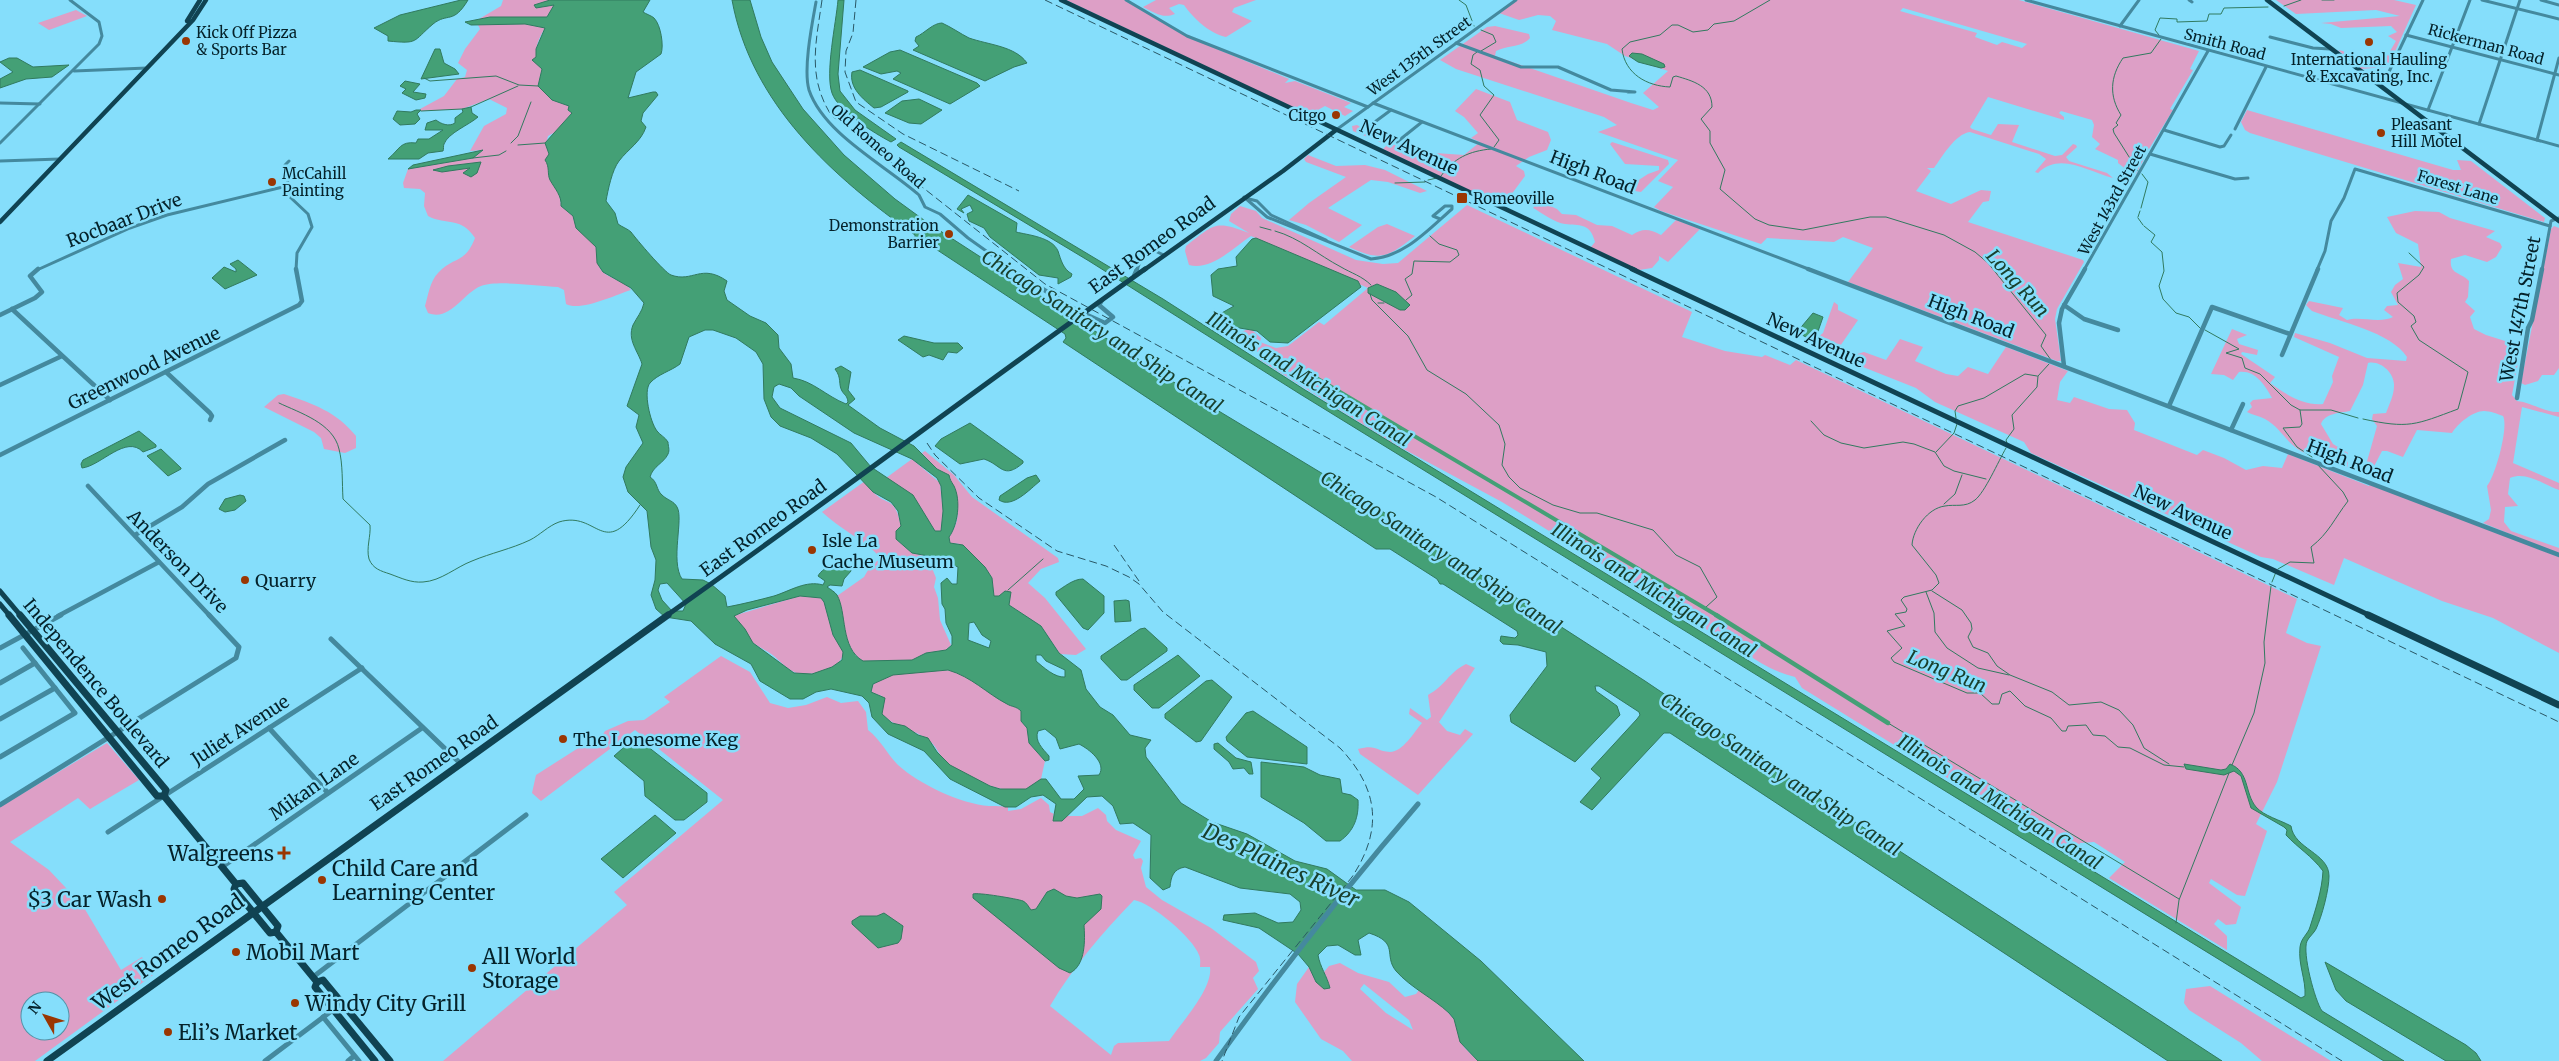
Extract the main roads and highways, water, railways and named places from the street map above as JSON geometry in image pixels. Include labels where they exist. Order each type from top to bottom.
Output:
[{"type":"main road","points":[[189,21],[187,20],[200,0]]},
{"type":"main road","points":[[0,222],[147,68],[189,21],[193,20],[206,0]]},
{"type":"main road","name":"New Avenue","points":[[1061,0],[1996,442],[2276,571],[2559,705]]},
{"type":"main road","points":[[2266,0],[2558,219]]},
{"type":"main road","name":"East Romeo Road","points":[[262,906],[721,577],[894,452],[1003,370],[1280,170],[1284,170],[1336,130]]},
{"type":"main road","name":"Independence Boulevard","points":[[0,591],[166,790],[164,796]]},
{"type":"main road","name":"Independence Boulevard","points":[[0,604],[157,796],[164,796]]},
{"type":"main road","name":"Independence Boulevard","points":[[164,796],[236,884]]},
{"type":"main road","name":"Independence Boulevard","points":[[236,884],[243,883],[278,926],[276,932]]},
{"type":"main road","name":"Independence Boulevard","points":[[236,884],[234,889],[270,933],[276,932]]},
{"type":"main road","name":"West Romeo Road","points":[[47,1061],[262,906]]},
{"type":"main road","name":"Independence Boulevard","points":[[276,932],[315,979],[315,987],[375,1061]]},
{"type":"main road","name":"Independence Boulevard","points":[[315,979],[323,980],[390,1061]]},
{"type":"water","points":[[461,0],[468,0],[458,13],[433,24],[418,38],[410,42],[388,41],[388,36],[374,28],[400,15]]},
{"type":"water","name":"Des Plaines River","points":[[550,0],[650,0],[643,12],[653,17],[658,25],[662,50],[661,54],[636,72],[628,98],[653,92],[656,92],[658,95],[643,113],[641,121],[646,127],[644,132],[619,161],[612,175],[606,201],[615,213],[618,224],[631,232],[671,275],[685,277],[704,273],[718,276],[727,281],[724,291],[727,300],[750,316],[766,323],[778,335],[779,348],[791,364],[793,378],[807,382],[846,404],[848,402],[847,398],[842,391],[835,369],[841,366],[851,372],[848,390],[855,399],[848,405],[880,428],[914,446],[937,469],[949,475],[956,492],[958,505],[955,526],[949,537],[950,543],[963,545],[985,567],[992,578],[994,596],[999,596],[1005,591],[1011,592],[1009,605],[1041,626],[1059,653],[1081,670],[1086,689],[1100,707],[1113,715],[1130,735],[1151,740],[1145,748],[1146,757],[1181,803],[1212,822],[1247,834],[1295,861],[1327,869],[1356,890],[1385,890],[1409,902],[1481,961],[1584,1061],[1478,1061],[1460,1042],[1454,1019],[1449,1013],[1415,988],[1396,971],[1392,965],[1388,945],[1379,937],[1369,933],[1358,940],[1361,955],[1355,955],[1338,945],[1327,946],[1318,955],[1330,988],[1324,989],[1316,982],[1309,967],[1298,954],[1259,928],[1223,920],[1224,915],[1255,913],[1278,923],[1293,922],[1301,910],[1300,902],[1290,894],[1240,888],[1185,867],[1175,872],[1170,887],[1163,890],[1150,878],[1151,835],[1133,823],[1120,824],[1113,806],[1102,796],[1087,797],[1062,821],[1053,821],[1056,804],[1043,795],[1031,797],[1016,807],[1005,807],[950,779],[924,751],[888,734],[872,717],[869,703],[862,696],[831,689],[816,692],[803,699],[790,699],[760,681],[751,664],[715,644],[691,621],[665,617],[656,609],[651,595],[655,580],[656,560],[651,547],[647,511],[628,492],[623,477],[626,467],[643,443],[636,427],[639,415],[627,406],[642,364],[632,341],[631,330],[644,303],[631,288],[603,272],[597,263],[596,247],[576,228],[573,216],[561,206],[559,196],[549,178],[545,160],[549,154],[545,143],[572,113],[568,110],[569,106],[552,100],[538,86],[542,69],[532,60],[536,57],[536,49],[545,28],[525,24],[471,25],[465,22],[490,17],[547,17],[554,5],[536,8],[534,5]],"holes":[[[705,330],[713,330],[736,338],[756,352],[763,364],[764,399],[771,417],[780,426],[811,438],[837,454],[873,492],[891,502],[898,511],[901,526],[896,531],[896,539],[912,553],[934,557],[958,567],[957,584],[952,584],[947,578],[941,583],[942,604],[945,609],[946,623],[952,636],[952,645],[946,650],[926,653],[912,660],[863,661],[856,655],[847,639],[837,595],[827,587],[830,585],[842,586],[844,579],[851,571],[846,566],[837,565],[824,569],[818,576],[825,581],[823,585],[804,585],[774,596],[727,607],[725,596],[711,584],[703,580],[682,579],[677,562],[679,513],[676,505],[660,493],[650,477],[651,473],[669,452],[668,442],[654,427],[647,399],[650,383],[680,364],[689,337]],[[779,384],[791,388],[799,396],[854,433],[912,459],[937,478],[941,486],[943,511],[941,531],[935,531],[913,495],[871,467],[851,443],[780,408],[772,397],[774,387]],[[667,583],[686,604],[683,611],[672,611],[662,600],[658,590],[660,584]],[[800,596],[821,598],[824,602],[833,635],[843,652],[842,660],[832,667],[812,674],[794,673],[753,643],[745,629],[734,616],[747,610]],[[974,622],[982,635],[991,641],[989,648],[968,640],[969,623]],[[1036,655],[1041,655],[1046,661],[1065,670],[1065,677],[1053,674],[1036,661]],[[948,670],[957,673],[999,700],[1021,711],[1021,721],[1027,728],[1029,743],[1045,761],[1049,760],[1049,756],[1037,738],[1038,731],[1045,729],[1056,738],[1060,749],[1079,744],[1087,749],[1099,761],[1101,770],[1099,775],[1078,776],[1084,789],[1074,799],[1061,799],[1046,779],[1041,779],[1026,789],[1000,789],[990,786],[950,765],[937,752],[928,738],[918,735],[905,726],[892,723],[882,714],[885,698],[871,692],[873,684],[893,675]]]},
{"type":"water","name":"Chicago Sanitary and Ship Canal","points":[[732,0],[750,0],[761,37],[772,62],[803,109],[844,155],[895,199],[928,223],[1217,410],[1343,486],[1645,681],[1835,809],[2222,1061],[2168,1061],[1670,733],[1664,733],[1592,810],[1580,802],[1601,778],[1591,769],[1637,719],[1640,715],[1639,712],[1599,686],[1595,686],[1596,691],[1617,706],[1620,715],[1575,762],[1511,722],[1510,715],[1547,666],[1546,652],[1518,645],[1503,644],[1500,641],[1501,636],[1515,638],[1518,635],[1517,631],[1443,584],[1440,584],[1437,579],[1390,549],[1376,549],[1063,342],[1066,338],[1065,334],[919,238],[915,238],[915,235],[884,213],[826,163],[800,135],[777,105],[757,72],[742,38]]},
{"type":"water","points":[[838,0],[844,0],[838,74],[840,91],[855,110],[896,139],[891,142],[849,114],[841,107],[832,93],[830,61]]},
{"type":"water","points":[[942,23],[969,38],[1009,49],[1022,57],[1027,63],[985,81],[913,50],[919,46],[915,41],[916,37],[935,25]]},
{"type":"water","points":[[435,49],[440,49],[444,63],[455,69],[459,74],[421,79]]},
{"type":"water","points":[[900,50],[977,83],[980,86],[950,104],[893,79],[901,73],[897,71],[881,74],[863,67],[890,52]]},
{"type":"water","points":[[1632,53],[1642,54],[1664,64],[1665,67],[1661,68],[1638,62],[1629,56]]},
{"type":"water","points":[[9,58],[17,58],[33,67],[69,65],[52,77],[26,79],[0,88],[0,79],[13,72],[0,62]]},
{"type":"water","points":[[860,70],[908,92],[881,107],[874,108],[858,93],[853,83],[852,72]]},
{"type":"water","points":[[405,81],[420,84],[413,92],[426,94],[425,98],[416,100],[402,93],[406,89],[400,86]]},
{"type":"water","points":[[919,99],[942,110],[921,124],[909,123],[885,113],[902,101]]},
{"type":"water","points":[[471,107],[472,113],[478,117],[450,136],[444,144],[443,151],[428,153],[419,159],[388,159],[401,146],[407,143],[416,143],[418,139],[429,139],[443,130],[425,130],[427,123],[436,120],[440,123],[453,124],[455,123],[455,118],[463,112],[462,109]]},
{"type":"water","points":[[421,110],[417,114],[420,119],[415,124],[400,125],[393,119],[397,111],[411,112]]},
{"type":"water","name":"Illinois and Michigan Canal","points":[[901,142],[1163,299],[1305,390],[2301,998],[2305,996],[2305,990],[2300,960],[2300,947],[2309,930],[2320,892],[2323,871],[2286,835],[2287,830],[2284,827],[2251,808],[2241,776],[2234,771],[2224,775],[2186,769],[2184,764],[2221,770],[2226,769],[2230,764],[2241,772],[2256,807],[2291,826],[2293,834],[2298,840],[2318,856],[2327,868],[2329,882],[2323,910],[2316,929],[2307,941],[2306,947],[2310,977],[2319,1006],[2322,1011],[2404,1061],[2384,1061],[1300,394],[1089,261],[899,147],[897,145]]},
{"type":"water","points":[[483,150],[473,158],[408,169],[413,165]]},
{"type":"water","points":[[481,162],[477,173],[471,177],[463,173],[470,168],[442,172],[433,170],[448,166]]},
{"type":"water","points":[[968,195],[1017,223],[1016,232],[1039,237],[1055,246],[1064,267],[1072,274],[1071,277],[1058,284],[1058,278],[1039,275],[990,237],[984,228],[969,221],[967,214],[973,211],[970,205],[961,209],[964,213],[957,209]]},
{"type":"water","points":[[1256,238],[1358,281],[1361,287],[1288,343],[1270,342],[1257,331],[1228,326],[1221,320],[1220,314],[1234,306],[1213,296],[1211,275],[1218,269],[1237,266],[1236,257],[1252,239]]},
{"type":"water","points":[[238,260],[257,275],[225,289],[212,278],[224,267],[236,272],[236,269],[230,264]]},
{"type":"water","points":[[1377,284],[1396,292],[1410,305],[1405,310],[1400,310],[1368,293],[1368,288]]},
{"type":"water","points":[[1813,313],[1823,317],[1816,337],[1811,340],[1797,332]]},
{"type":"water","points":[[904,336],[934,343],[958,343],[963,348],[957,353],[948,352],[943,360],[929,355],[923,357],[898,340]]},
{"type":"water","points":[[970,423],[1023,461],[1023,463],[1007,471],[984,459],[960,464],[935,446],[941,439]]},
{"type":"water","points":[[139,431],[156,447],[143,452],[136,447],[121,449],[82,468],[83,460]]},
{"type":"water","points":[[161,449],[181,469],[168,476],[147,456]]},
{"type":"water","points":[[1036,475],[1040,481],[1021,497],[1009,502],[999,500],[1000,496],[1027,478]]},
{"type":"water","points":[[240,495],[244,496],[246,501],[235,510],[225,512],[219,509],[225,499]]},
{"type":"water","points":[[1083,579],[1104,596],[1104,613],[1088,630],[1083,628],[1056,595],[1056,592],[1069,584]]},
{"type":"water","points":[[1114,601],[1129,601],[1131,621],[1115,622]]},
{"type":"water","points":[[1145,628],[1167,648],[1167,651],[1127,680],[1121,680],[1101,659],[1101,656],[1140,629]]},
{"type":"water","points":[[1178,655],[1200,676],[1159,708],[1152,708],[1134,690],[1134,685]]},
{"type":"water","points":[[1212,680],[1232,697],[1201,741],[1196,742],[1165,718],[1165,714],[1206,681]]},
{"type":"water","points":[[1253,711],[1307,747],[1307,764],[1247,757],[1227,741],[1226,737],[1246,713]]},
{"type":"water","points":[[638,739],[707,793],[707,802],[684,820],[675,820],[645,796],[644,781],[614,756],[631,741]]},
{"type":"water","points":[[1218,743],[1236,758],[1251,762],[1253,774],[1249,774],[1244,768],[1233,769],[1229,762],[1214,749],[1214,744]]},
{"type":"water","points":[[1261,762],[1304,767],[1320,775],[1340,779],[1342,793],[1351,795],[1358,800],[1358,812],[1355,823],[1349,833],[1340,841],[1326,841],[1304,823],[1261,797]]},
{"type":"water","points":[[655,815],[676,833],[623,878],[601,859]]},
{"type":"water","points":[[1054,889],[1066,896],[1077,898],[1100,894],[1102,896],[1101,909],[1084,925],[1082,958],[1070,973],[1059,968],[973,898],[973,894],[976,894],[1014,899],[1023,901],[1031,910],[1036,909],[1047,892]]},
{"type":"water","points":[[884,913],[903,926],[901,939],[898,943],[878,948],[852,924],[852,921],[860,916],[877,916]]},
{"type":"water","points":[[2325,962],[2466,1045],[2476,1053],[2481,1061],[2446,1061],[2346,1001],[2336,990]]},
{"type":"waterway","points":[[1459,0],[1466,5],[1474,26]]},
{"type":"waterway","name":"Long Run","points":[[1770,0],[1734,21],[1714,24],[1708,30],[1693,32],[1678,25],[1672,25],[1660,35],[1630,42],[1622,49],[1624,58],[1632,72],[1645,81],[1670,87],[1673,77],[1676,76],[1695,82],[1705,89],[1709,94],[1712,107],[1701,119],[1710,131],[1710,143],[1725,170],[1720,189],[1755,219],[1769,225],[1803,230],[1870,217],[1886,217],[1944,235],[1975,252],[1988,263],[2046,335],[2041,346],[2051,360]]},
{"type":"waterway","points":[[2284,6],[2301,0]]},
{"type":"waterway","points":[[2322,0],[2334,0]]},
{"type":"waterway","points":[[2159,35],[2155,30],[2160,18],[2177,19],[2177,22],[2207,21],[2209,14],[2221,14],[2224,8],[2268,7]]},
{"type":"waterway","points":[[1481,30],[1493,35],[1496,42],[1481,51]]},
{"type":"waterway","points":[[2138,171],[2114,133],[2113,129],[2118,125],[2116,123],[2121,115],[2114,101],[2113,79],[2123,58],[2151,53],[2161,39]]},
{"type":"waterway","points":[[1477,52],[1473,55],[1471,64],[1480,70],[1484,86],[1494,95],[1480,115],[1499,140],[1494,147]]},
{"type":"waterway","points":[[424,78],[430,81],[496,76],[519,85],[538,86]]},
{"type":"waterway","points":[[471,107],[518,86]]},
{"type":"waterway","points":[[511,143],[518,136],[531,102]]},
{"type":"waterway","points":[[421,111],[462,109]]},
{"type":"waterway","points":[[518,145],[545,143]]},
{"type":"waterway","points":[[1441,176],[1451,164],[1463,156],[1491,149]]},
{"type":"waterway","points":[[473,158],[499,155],[506,151]]},
{"type":"waterway","points":[[2141,208],[2148,182],[2142,174]]},
{"type":"waterway","points":[[1428,180],[1437,178]]},
{"type":"waterway","points":[[1395,183],[1425,182]]},
{"type":"waterway","points":[[2138,217],[2140,211]]},
{"type":"waterway","points":[[2138,218],[2143,225]]},
{"type":"waterway","points":[[2144,226],[2155,235],[2151,242],[2162,252],[2164,271],[2159,286],[2163,299],[2176,313],[2189,317],[2201,329]]},
{"type":"waterway","points":[[1260,227],[1271,230]]},
{"type":"waterway","points":[[1275,231],[1301,242],[1371,285]]},
{"type":"waterway","points":[[1406,300],[1412,295],[1405,279],[1412,274],[1414,261],[1450,262],[1459,255],[1457,250],[1439,244],[1430,236]]},
{"type":"waterway","points":[[2363,419],[2391,424],[2412,424],[2458,409],[2468,372],[2419,340],[2411,326],[2416,322],[2414,316],[2398,302],[2397,293],[2419,275],[2424,267],[2409,253]]},
{"type":"waterway","points":[[1370,294],[1372,300],[1408,336],[1427,370],[1466,394],[1499,425],[1505,444],[1502,465],[1509,477],[1520,488],[1553,505],[1580,513],[1597,513],[1653,530],[1676,555],[1700,567],[1717,597],[1705,608]]},
{"type":"waterway","points":[[1378,303],[1384,303]]},
{"type":"waterway","points":[[2205,330],[2239,349],[2226,353],[2242,358],[2245,368],[2260,374],[2291,405],[2300,410]]},
{"type":"waterway","name":"Long Run","points":[[2007,443],[2006,440],[2014,429],[2012,415],[2037,387],[2038,376],[2049,364]]},
{"type":"waterway","points":[[1956,418],[1955,411],[1958,406],[1984,398],[2025,374],[2037,376]]},
{"type":"waterway","points":[[1313,376],[1718,616]]},
{"type":"waterway","points":[[279,403],[315,420],[330,432],[336,440],[342,467],[343,499],[370,525],[369,559],[380,571],[406,580],[423,582],[436,579],[472,561],[530,540],[559,522],[572,520],[583,522],[608,532],[617,530],[627,522],[640,505]]},
{"type":"waterway","points":[[2300,410],[2331,410],[2358,418]]},
{"type":"waterway","points":[[2300,410],[2302,424],[2300,427],[2283,428],[2297,447],[2312,457]]},
{"type":"waterway","points":[[1811,421],[1824,435],[1841,443],[1864,448],[1903,442],[1914,444],[1935,452],[1944,466],[1954,471],[1986,479]]},
{"type":"waterway","points":[[1936,452],[1954,433],[1957,424]]},
{"type":"waterway","name":"Long Run","points":[[2006,448],[1987,484],[1975,500],[1964,505],[1949,505],[1939,508],[1927,515],[1918,526],[1912,545],[1936,575],[1939,583],[1932,590],[1904,597],[1901,600],[1907,609],[1906,612],[1895,614],[1905,626],[1887,631],[1902,648],[1891,658],[1894,662],[1967,693],[1980,693],[1992,704],[1999,704],[2002,694],[2010,691],[2025,706],[2051,718],[2062,731],[2066,731],[2068,726],[2086,725],[2093,735],[2105,736],[2118,747],[2130,748],[2164,765],[2184,767]]},
{"type":"waterway","points":[[2278,569],[2290,562],[2314,563],[2311,547],[2327,531],[2348,501],[2343,492],[2317,464]]},
{"type":"waterway","points":[[1944,504],[1955,494],[1962,475]]},
{"type":"waterway","points":[[1008,590],[1043,559]]},
{"type":"waterway","points":[[2272,582],[2276,572]]},
{"type":"waterway","points":[[2232,765],[2254,713],[2265,663],[2264,642],[2271,586]]},
{"type":"waterway","points":[[1932,591],[1962,610],[1971,623],[1972,629],[1968,637],[1973,647],[1988,653],[1997,666],[2010,675],[2052,692],[2069,705],[2101,702],[2119,710],[2133,725],[2144,748],[2169,764]]},
{"type":"waterway","points":[[1926,592],[1934,613],[1935,632],[1947,648],[1978,668],[2009,675]]},
{"type":"waterway","points":[[1716,615],[1888,723]]},
{"type":"waterway","points":[[1888,723],[2179,899]]},
{"type":"waterway","points":[[2176,923],[2179,900],[2229,773]]},
{"type":"railway","points":[[822,0],[816,45],[816,73],[823,101],[831,115],[1045,284],[1436,497],[2342,1061]]},
{"type":"railway","points":[[856,0],[853,33],[846,51],[845,72],[856,102],[903,134],[1019,191]]},
{"type":"railway","points":[[1045,0],[2559,722]]},
{"type":"railway","points":[[927,443],[935,455],[979,498],[1057,551],[1106,566],[1139,584],[1163,612],[1340,748],[1353,763],[1363,779],[1369,794],[1372,826],[1369,843],[1362,860],[1352,877],[1239,1017],[1222,1061]]},
{"type":"railway","points":[[1114,545],[1139,581]]},
{"type":"place","name":"Kick Off Pizza & Sports Bar","points":[[186,41]]},
{"type":"place","name":"International Hauling & Excavating, Inc.","points":[[2369,42]]},
{"type":"place","name":"Citgo","points":[[1336,115]]},
{"type":"place","name":"Pleasant Hill Motel","points":[[2381,133]]},
{"type":"place","name":"McCahill Painting","points":[[272,182]]},
{"type":"place","name":"Romeoville","points":[[1462,198]]},
{"type":"place","name":"Demonstration Barrier","points":[[949,234]]},
{"type":"place","name":"Isle La Cache Museum","points":[[812,550]]},
{"type":"place","name":"Quarry","points":[[245,580]]},
{"type":"place","name":"The Lonesome Keg","points":[[563,739]]},
{"type":"place","name":"Walgreens","points":[[284,853]]},
{"type":"place","name":"Child Care and Learning Center","points":[[322,880]]},
{"type":"place","name":"$3 Car Wash","points":[[162,899]]},
{"type":"place","name":"Mobil Mart","points":[[236,952]]},
{"type":"place","name":"All World Storage","points":[[472,968]]},
{"type":"place","name":"Windy City Grill","points":[[295,1003]]},
{"type":"place","name":"Eli’s Market","points":[[168,1032]]}]
